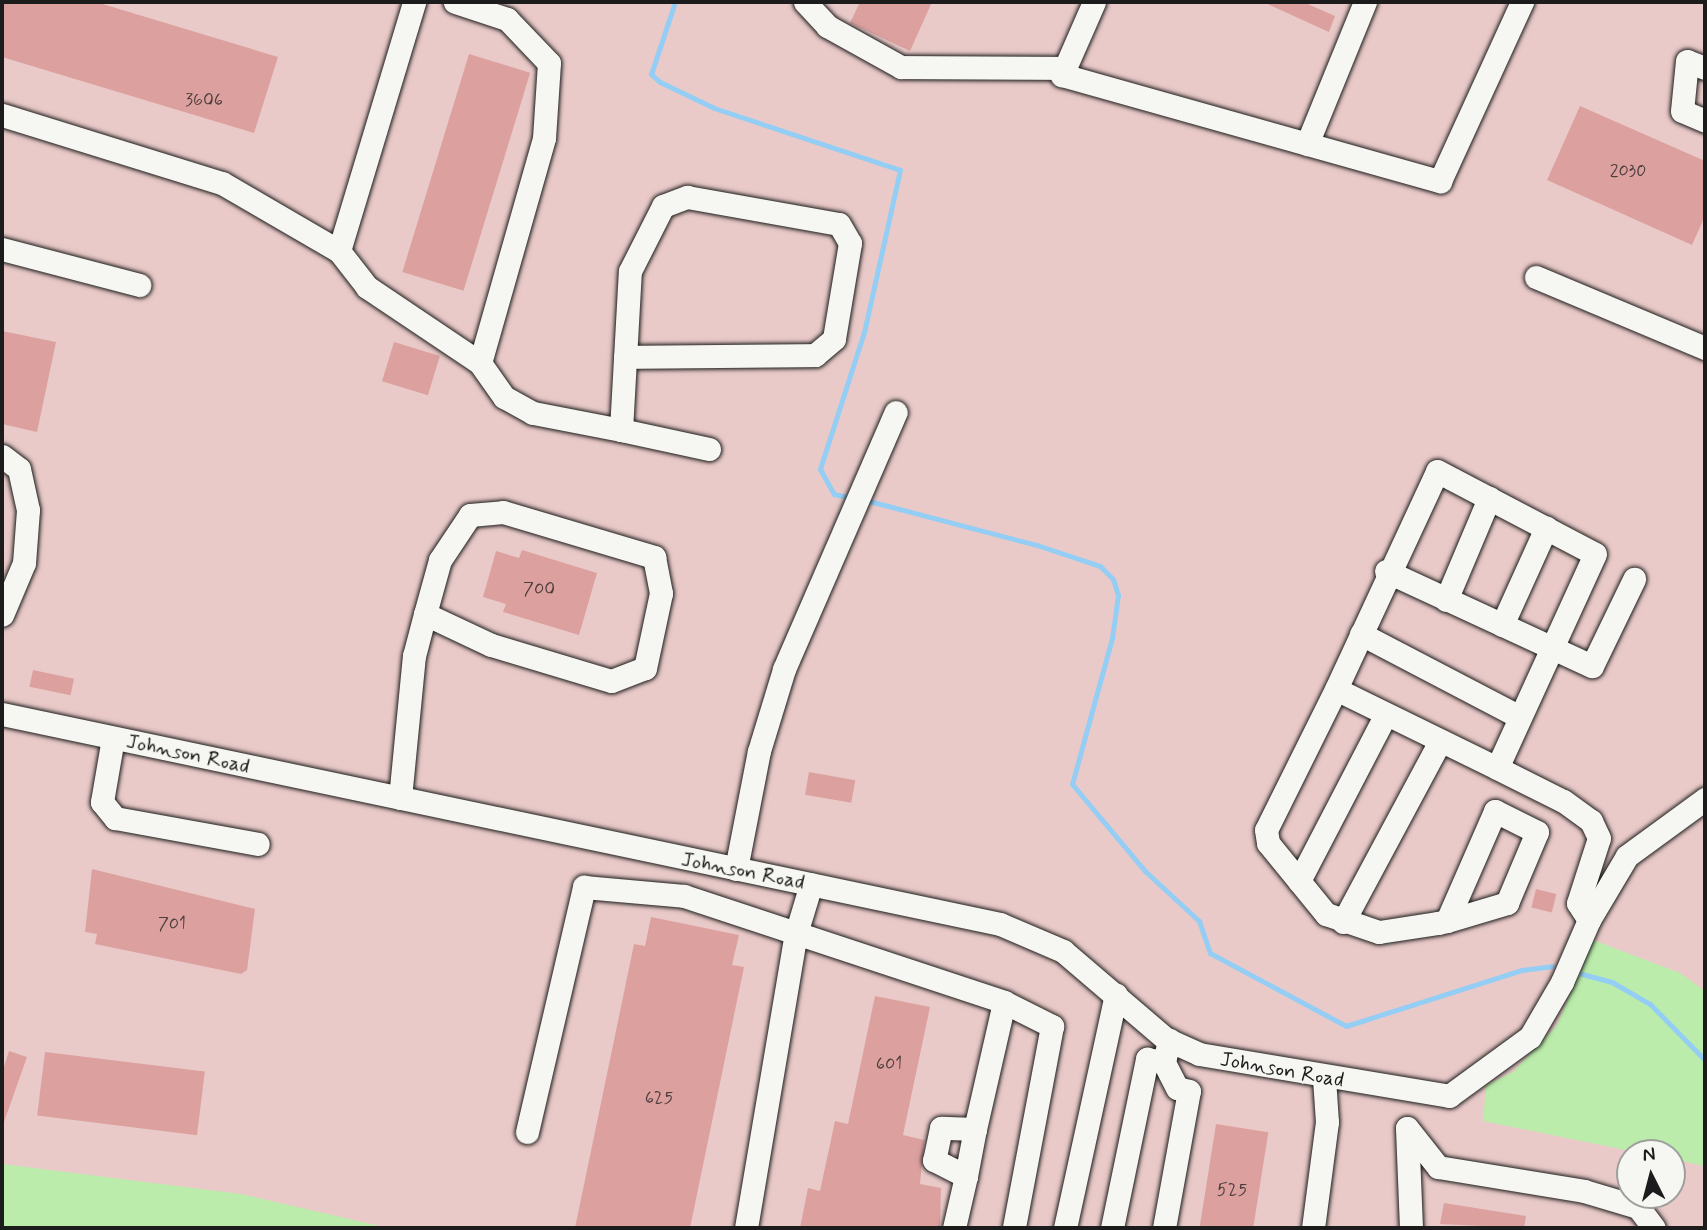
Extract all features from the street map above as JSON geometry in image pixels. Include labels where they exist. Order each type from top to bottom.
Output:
[{"type":"street","points":[[339,251],[414,2]]},
{"type":"street","points":[[455,2],[507,19],[549,63],[544,138],[480,363]]},
{"type":"street","points":[[805,2],[827,26],[901,67],[1065,68]]},
{"type":"street","points":[[1094,2],[1062,75],[1440,181],[1522,2]]},
{"type":"street","points":[[1307,144],[1364,2]]},
{"type":"street","points":[[1705,68],[1687,61],[1682,111],[1705,121]]},
{"type":"street","points":[[2,115],[222,183],[339,251],[367,287],[480,363],[504,397],[533,413],[709,449]]},
{"type":"street","points":[[621,430],[625,357],[630,271],[663,206],[687,197],[839,224],[850,243],[834,339],[815,355],[625,357]]},
{"type":"street","points":[[2,249],[139,285]]},
{"type":"street","points":[[1536,277],[1705,348]]},
{"type":"street","points":[[736,869],[759,751],[784,669],[896,412]]},
{"type":"street","points":[[2,456],[19,469],[28,510],[24,563],[2,615]]},
{"type":"street","points":[[1447,921],[1495,811],[1537,832],[1507,903],[1447,921],[1379,932],[1343,922],[1326,914],[1268,843],[1266,830],[1336,690],[1386,571],[1437,471],[1595,554],[1497,768]]},
{"type":"street","points":[[1446,600],[1489,498]]},
{"type":"street","points":[[400,798],[414,656],[425,614],[440,560],[470,515],[503,512],[654,557],[661,593],[645,668],[611,681],[491,645],[425,614]]},
{"type":"street","points":[[1502,625],[1546,528]]},
{"type":"street","points":[[1386,571],[1592,666],[1634,579]]},
{"type":"street","points":[[1361,634],[1520,717]]},
{"type":"street","points":[[1336,690],[1497,768],[1591,821],[1599,838],[1578,903],[1589,920],[1627,856],[1705,799]]},
{"type":"street","points":[[1299,881],[1386,714]]},
{"type":"street","name":"Johnson Road","points":[[2,715],[1000,924],[1063,951],[1116,995],[1166,1051],[1449,1096],[1530,1037],[1589,920]]},
{"type":"street","points":[[113,738],[103,802],[115,818],[258,844]]},
{"type":"street","points":[[1343,922],[1440,741]]},
{"type":"street","points":[[746,1228],[795,937],[811,884]]},
{"type":"street","points":[[527,1132],[584,887],[684,896],[795,937],[1004,1002],[1052,1027],[1014,1228]]},
{"type":"street","points":[[1065,1228],[1116,995]]},
{"type":"street","points":[[954,1228],[1004,1002]]},
{"type":"street","points":[[1112,1228],[1147,1059],[1166,1051],[1178,1088],[1189,1091],[1164,1228]]},
{"type":"street","points":[[1313,1228],[1326,1122],[1324,1078]]},
{"type":"street","points":[[1406,1089],[1410,1228]]},
{"type":"street","points":[[965,1176],[934,1160],[941,1128],[975,1129]]},
{"type":"street","points":[[1407,1128],[1438,1167],[1584,1191],[1638,1207],[1654,1228]]},
{"type":"shaded area","points":[[2,2],[1705,2],[1705,1228],[2,1228]]},
{"type":"green space","points":[[1593,940],[1680,973],[1705,991],[1705,1166],[1686,1162],[1686,1139],[1616,1139],[1616,1148],[1483,1121],[1486,1085],[1513,1072],[1557,1025]]},
{"type":"green space","points":[[2,1164],[241,1194],[388,1228],[2,1228]]},
{"type":"building","points":[[2,2],[96,2],[278,57],[254,133],[2,57]]},
{"type":"building","points":[[860,2],[932,2],[910,51],[850,23]]},
{"type":"building","points":[[1263,2],[1303,2],[1335,16],[1329,32]]},
{"type":"building","points":[[469,54],[530,73],[464,291],[402,272]]},
{"type":"building","points":[[1580,106],[1705,161],[1705,216],[1692,245],[1547,180]]},
{"type":"building","points":[[2,331],[56,342],[37,432],[2,424]]},
{"type":"building","points":[[394,342],[440,356],[428,395],[382,381]]},
{"type":"building","points":[[522,550],[597,573],[579,635],[503,612],[506,604],[483,597],[496,551],[519,558]]},
{"type":"building","points":[[33,670],[74,679],[71,695],[29,687]]},
{"type":"building","points":[[809,772],[855,780],[851,803],[805,795]]},
{"type":"building","points":[[92,869],[255,909],[247,970],[241,974],[95,944],[97,934],[85,932]]},
{"type":"building","points":[[1536,889],[1556,894],[1552,913],[1531,907]]},
{"type":"building","points":[[651,917],[739,935],[732,965],[744,967],[690,1228],[575,1228],[634,944],[645,946]]},
{"type":"building","points":[[875,996],[930,1007],[903,1135],[924,1140],[920,1184],[941,1188],[940,1228],[800,1228],[808,1188],[820,1191],[835,1121],[848,1124]]},
{"type":"building","points":[[9,1051],[27,1057],[4,1122],[2,1073]]},
{"type":"building","points":[[45,1052],[205,1072],[197,1135],[37,1116]]},
{"type":"building","points":[[1216,1124],[1268,1132],[1253,1228],[1200,1226]]},
{"type":"building","points":[[1444,1203],[1526,1216],[1524,1228],[1440,1224]]},
{"type":"waterway","points":[[675,2],[651,74],[660,82],[714,108],[900,170],[864,332],[820,469],[834,494],[852,498]]},
{"type":"waterway","points":[[865,500],[1037,545],[1100,566],[1113,579],[1118,595],[1112,638],[1072,784],[1145,871],[1199,921],[1210,953],[1346,1026],[1521,970],[1552,966]]},
{"type":"waterway","points":[[1582,974],[1612,982],[1650,1004],[1705,1060]]}]
